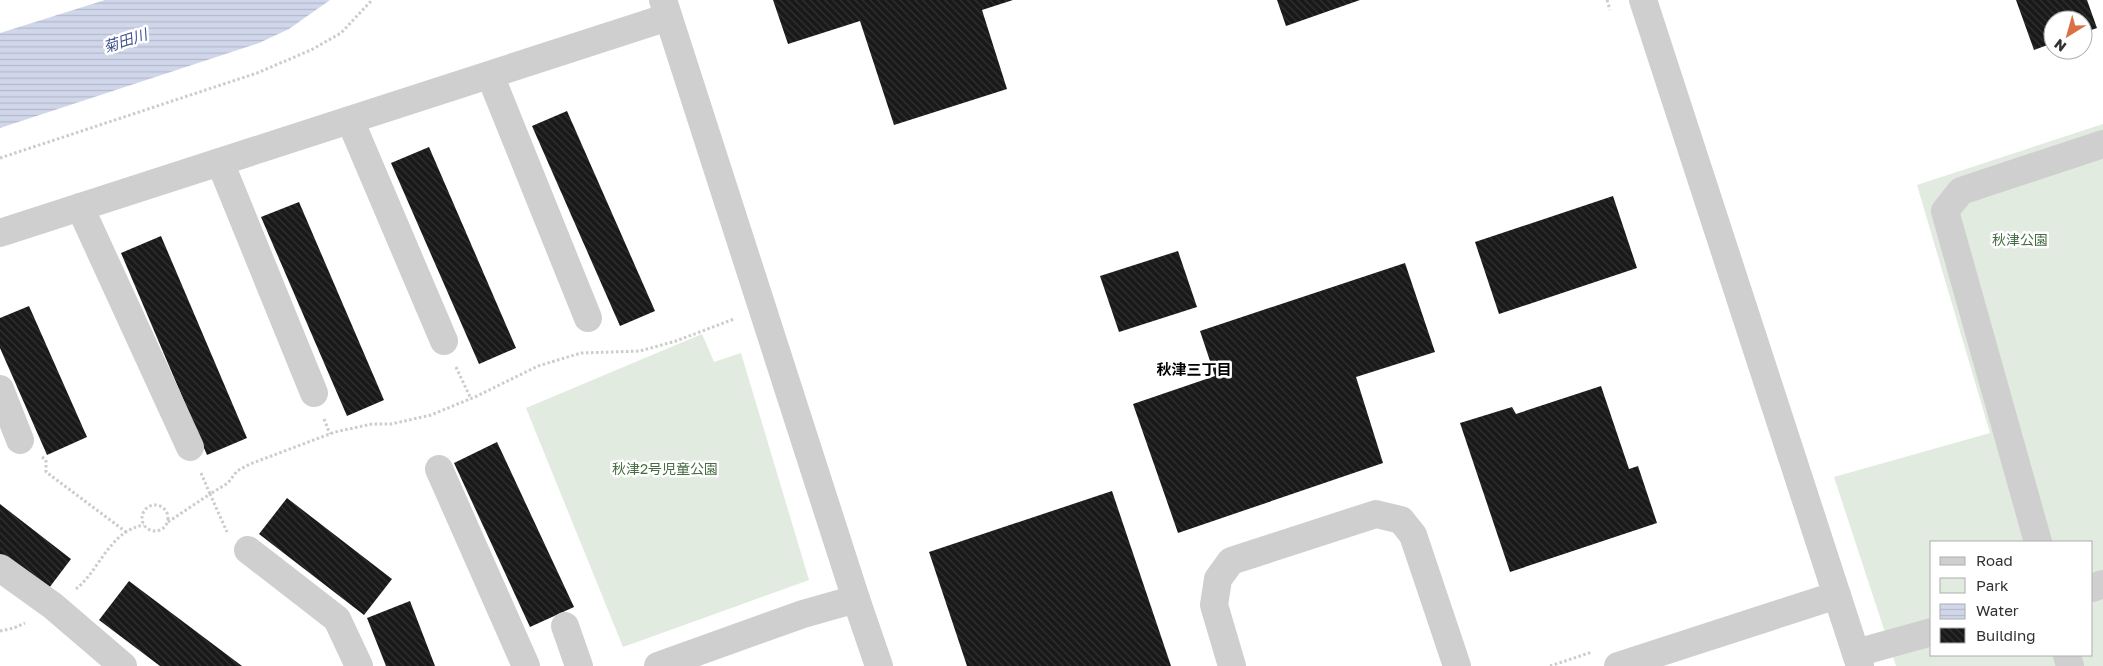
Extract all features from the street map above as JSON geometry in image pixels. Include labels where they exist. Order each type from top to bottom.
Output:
[{"type":"street","points":[[1643,0],[1858,660],[1930,633]]},
{"type":"street","points":[[0,233],[490,75],[666,9],[879,666]]},
{"type":"street","points":[[490,75],[588,318]]},
{"type":"street","points":[[350,120],[444,341]]},
{"type":"street","points":[[2038,541],[1945,212],[1961,191],[2103,144]]},
{"type":"street","points":[[220,162],[314,393]]},
{"type":"street","points":[[80,207],[190,447]]},
{"type":"street","points":[[0,389],[20,440]]},
{"type":"street","points":[[439,469],[526,666]]},
{"type":"street","points":[[1232,666],[1214,606],[1218,579],[1231,561],[1376,514],[1402,520],[1413,535],[1457,666]]},
{"type":"street","points":[[248,550],[337,619],[359,666]]},
{"type":"street","points":[[0,568],[53,606],[123,666]]},
{"type":"street","points":[[1618,666],[1837,595]]},
{"type":"street","points":[[666,664],[803,614],[856,599]]},
{"type":"street","points":[[565,626],[579,666]]},
{"type":"path","points":[[0,158],[257,74],[311,50],[341,32],[372,0]]},
{"type":"path","points":[[1607,0],[1610,10]]},
{"type":"path","points":[[74,590],[113,543],[126,532],[144,525],[155,531],[163,528],[168,522],[228,483],[237,471],[250,464],[314,439],[356,426],[410,421],[450,409],[538,366],[581,353],[640,351],[676,341],[734,319]]},
{"type":"path","points":[[444,341],[470,399]]},
{"type":"path","points":[[20,440],[46,460],[46,472],[126,532]]},
{"type":"path","points":[[210,494],[230,536],[248,550]]},
{"type":"path","points":[[144,525],[144,512],[154,505],[159,505],[166,510],[168,522]]},
{"type":"path","points":[[0,631],[14,628],[31,620]]},
{"type":"green space","name":"秋津公園","points":[[2103,124],[2103,666],[1896,666],[1834,477],[1990,433],[1917,185]]},
{"type":"green space","name":"秋津2号児童公園","points":[[702,334],[714,362],[741,353],[809,580],[623,647],[526,408]]},
{"type":"water","name":"菊田川","points":[[105,0],[330,0],[289,29],[259,43],[0,128],[0,33]]},
{"type":"building","points":[[773,0],[1013,0],[982,10],[1007,89],[894,125],[860,21],[788,44]]},
{"type":"building","points":[[1277,0],[1360,0],[1286,26]]},
{"type":"building","points":[[2016,0],[2087,0],[2091,10],[2043,10],[2043,47],[2034,50]]},
{"type":"building","points":[[2093,17],[2097,28],[2093,29]]},
{"type":"building","points":[[567,111],[655,311],[620,326],[532,126]]},
{"type":"building","points":[[429,147],[516,348],[479,364],[391,163]]},
{"type":"building","points":[[1613,196],[1637,268],[1499,314],[1475,242]]},
{"type":"building","points":[[299,202],[384,400],[347,416],[261,217]]},
{"type":"building","points":[[161,236],[247,438],[207,455],[121,253]]},
{"type":"building","points":[[1178,251],[1197,307],[1119,332],[1100,276]]},
{"type":"building","points":[[1405,263],[1435,352],[1356,377],[1383,463],[1178,533],[1133,404],[1215,376],[1200,331]]},
{"type":"building","points":[[29,306],[87,437],[47,455],[0,348],[0,318]]},
{"type":"building","points":[[1601,386],[1629,469],[1638,466],[1657,523],[1510,572],[1460,423],[1512,407],[1516,414]]},
{"type":"building","points":[[497,442],[574,607],[530,627],[454,463]]},
{"type":"building","points":[[1112,491],[1171,666],[967,666],[929,552]]},
{"type":"building","points":[[287,498],[392,579],[364,615],[259,534]]},
{"type":"building","points":[[0,504],[71,559],[46,592],[0,557]]},
{"type":"building","points":[[129,581],[242,666],[160,666],[99,620]]},
{"type":"building","points":[[410,601],[435,666],[386,666],[367,618]]},
{"type":"district","name":"秋津三丁目","points":[[1194,369]]}]
